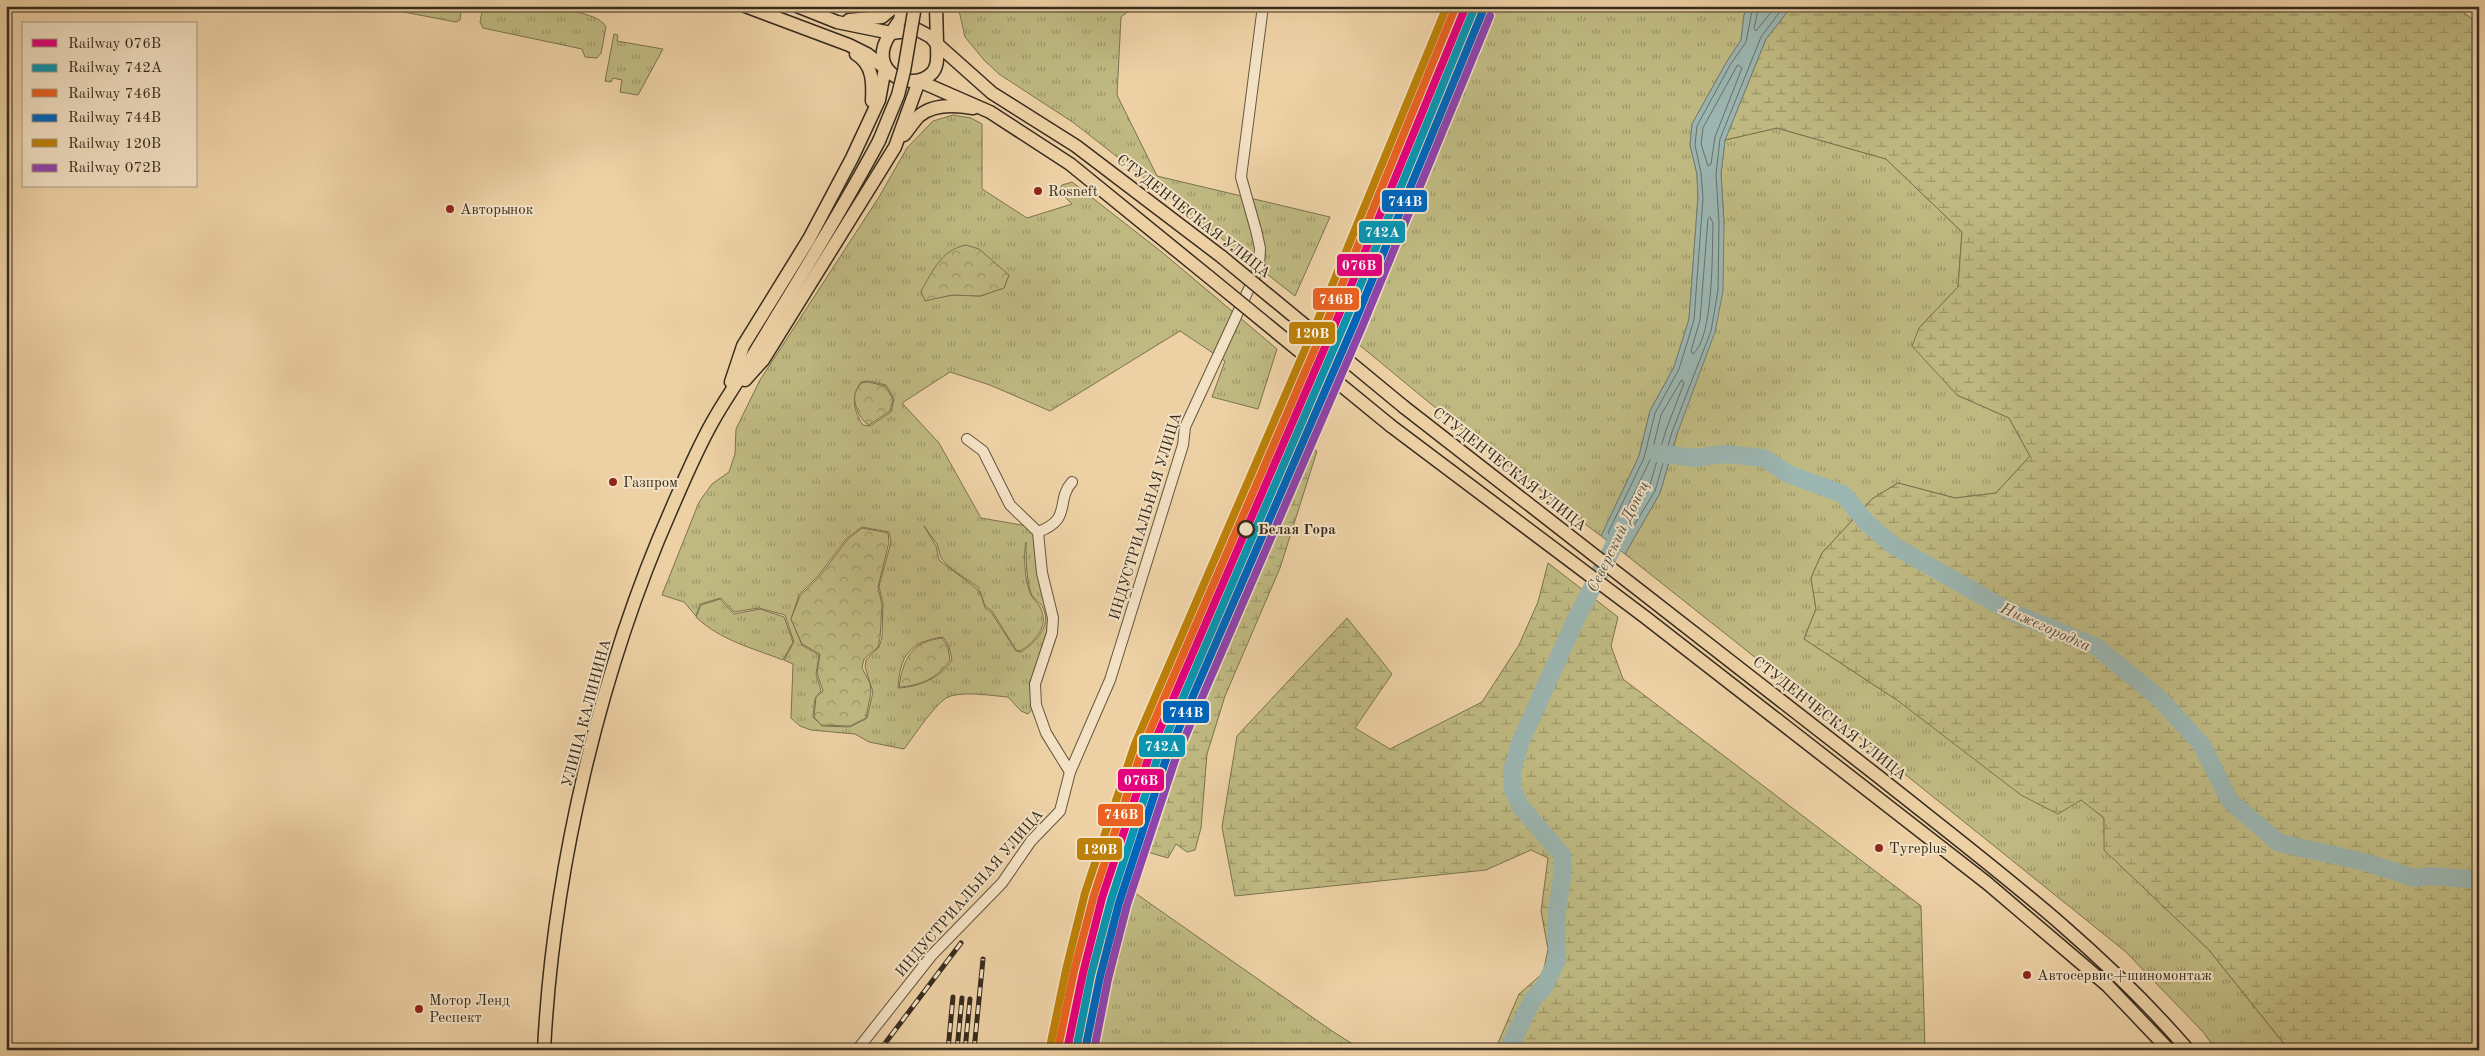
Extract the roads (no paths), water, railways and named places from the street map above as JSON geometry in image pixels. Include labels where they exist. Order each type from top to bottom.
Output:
[{"type":"main road","points":[[746,6],[867,54],[894,76],[919,80],[990,112],[1070,164],[1391,426],[1645,618],[2036,922],[2108,986],[2169,1050]]},
{"type":"main road","points":[[797,6],[837,22],[891,33],[918,30],[931,37],[937,44]]},
{"type":"main road","points":[[837,22],[882,17],[895,6]]},
{"type":"main road","points":[[724,404],[743,346],[809,239],[852,158],[879,100],[885,68],[882,53],[884,43],[900,20],[902,6]]},
{"type":"main road","points":[[724,404],[851,192],[879,141],[902,79],[915,6]]},
{"type":"main road","points":[[895,147],[919,80],[931,74],[935,68],[937,44],[936,6]]},
{"type":"main road","points":[[830,39],[863,59],[870,70],[873,86],[871,104],[852,158]]},
{"type":"main road","name":"СТУДЕНЧЕСКАЯ УЛИЦА","points":[[937,44],[992,92],[1076,146],[1222,258],[1404,407],[1657,602],[2035,901],[2129,985],[2188,1050]]},
{"type":"main road","points":[[724,404],[763,360],[895,147],[920,115],[946,106],[963,106],[990,112]]},
{"type":"main road","name":"УЛИЦА КАЛИНИНА","points":[[544,1050],[546,1014],[563,887],[597,722],[635,599],[659,536],[694,459],[714,419],[724,404]]},
{"type":"street","name":"ИНДУСТРИАЛЬНАЯ УЛИЦА","points":[[857,1050],[932,955],[1002,883],[1031,841],[1060,811],[1070,772],[1110,680],[1183,445],[1185,427],[1259,267],[1258,239],[1240,177],[1263,6]]},
{"type":"street","points":[[967,439],[983,451],[1010,505],[1038,532],[1042,573],[1053,618],[1052,633],[1035,684],[1036,705],[1046,732],[1070,772]]},
{"type":"street","points":[[1038,532],[1048,528],[1060,518],[1067,488],[1072,482]]},
{"type":"water","points":[[1749,6],[1792,6],[1766,39],[1725,140],[1721,174],[1724,223],[1723,291],[1715,332],[1677,434],[1660,493],[1625,554],[1601,536],[1639,456],[1650,411],[1674,367],[1689,319],[1698,197],[1697,174],[1690,145],[1692,124],[1741,40],[1744,15]]},
{"type":"waterway","name":"Нижегородка","points":[[1656,453],[1694,458],[1725,454],[1764,458],[1788,474],[1843,494],[1866,522],[1894,546],[2009,611],[2095,646],[2158,697],[2201,744],[2230,801],[2279,843],[2365,862],[2414,878],[2432,876],[2479,880]]},
{"type":"waterway","name":"Северский Донец","points":[[1508,1050],[1533,999],[1544,987],[1557,960],[1557,912],[1563,870],[1562,855],[1521,807],[1513,790],[1512,770],[1521,741],[1575,621],[1625,524]]},
{"type":"railway","points":[[880,1050],[961,943]]},
{"type":"railway","points":[[974,1050],[983,959]]},
{"type":"railway","points":[[948,1050],[953,997]]},
{"type":"railway","points":[[957,1050],[962,998]]},
{"type":"railway","points":[[965,1050],[970,999]]},
{"type":"rail line","name":"120В","points":[[1050,1047],[1085,893],[1135,744],[1322,310],[1447,6]]},
{"type":"rail line","name":"746В","points":[[1058,1048],[1074,971],[1094,895],[1143,747],[1330,314],[1456,6]]},
{"type":"rail line","name":"076В","points":[[1067,1050],[1083,973],[1102,898],[1151,750],[1338,317],[1466,6]]},
{"type":"rail line","name":"742А","points":[[1076,1050],[1091,975],[1111,900],[1159,753],[1346,320],[1474,9]]},
{"type":"rail line","name":"744В","points":[[1085,1050],[1100,977],[1119,903],[1167,756],[1354,324],[1482,13]]},
{"type":"rail line","name":"072В","points":[[1094,1050],[1108,979],[1127,905],[1175,760],[1362,327],[1490,16]]},
{"type":"place","name":"Rosneft","points":[[1038,191]]},
{"type":"place","name":"Авторынок","points":[[450,209]]},
{"type":"place","name":"Газпром","points":[[613,482]]},
{"type":"place","name":"Белая Гора","points":[[1246,529]]},
{"type":"place","name":"Tyreplus","points":[[1879,848]]},
{"type":"place","name":"Автосервис+шиномонтаж","points":[[2027,975]]},
{"type":"place","name":"Мотор Ленд Респект","points":[[419,1009]]}]
